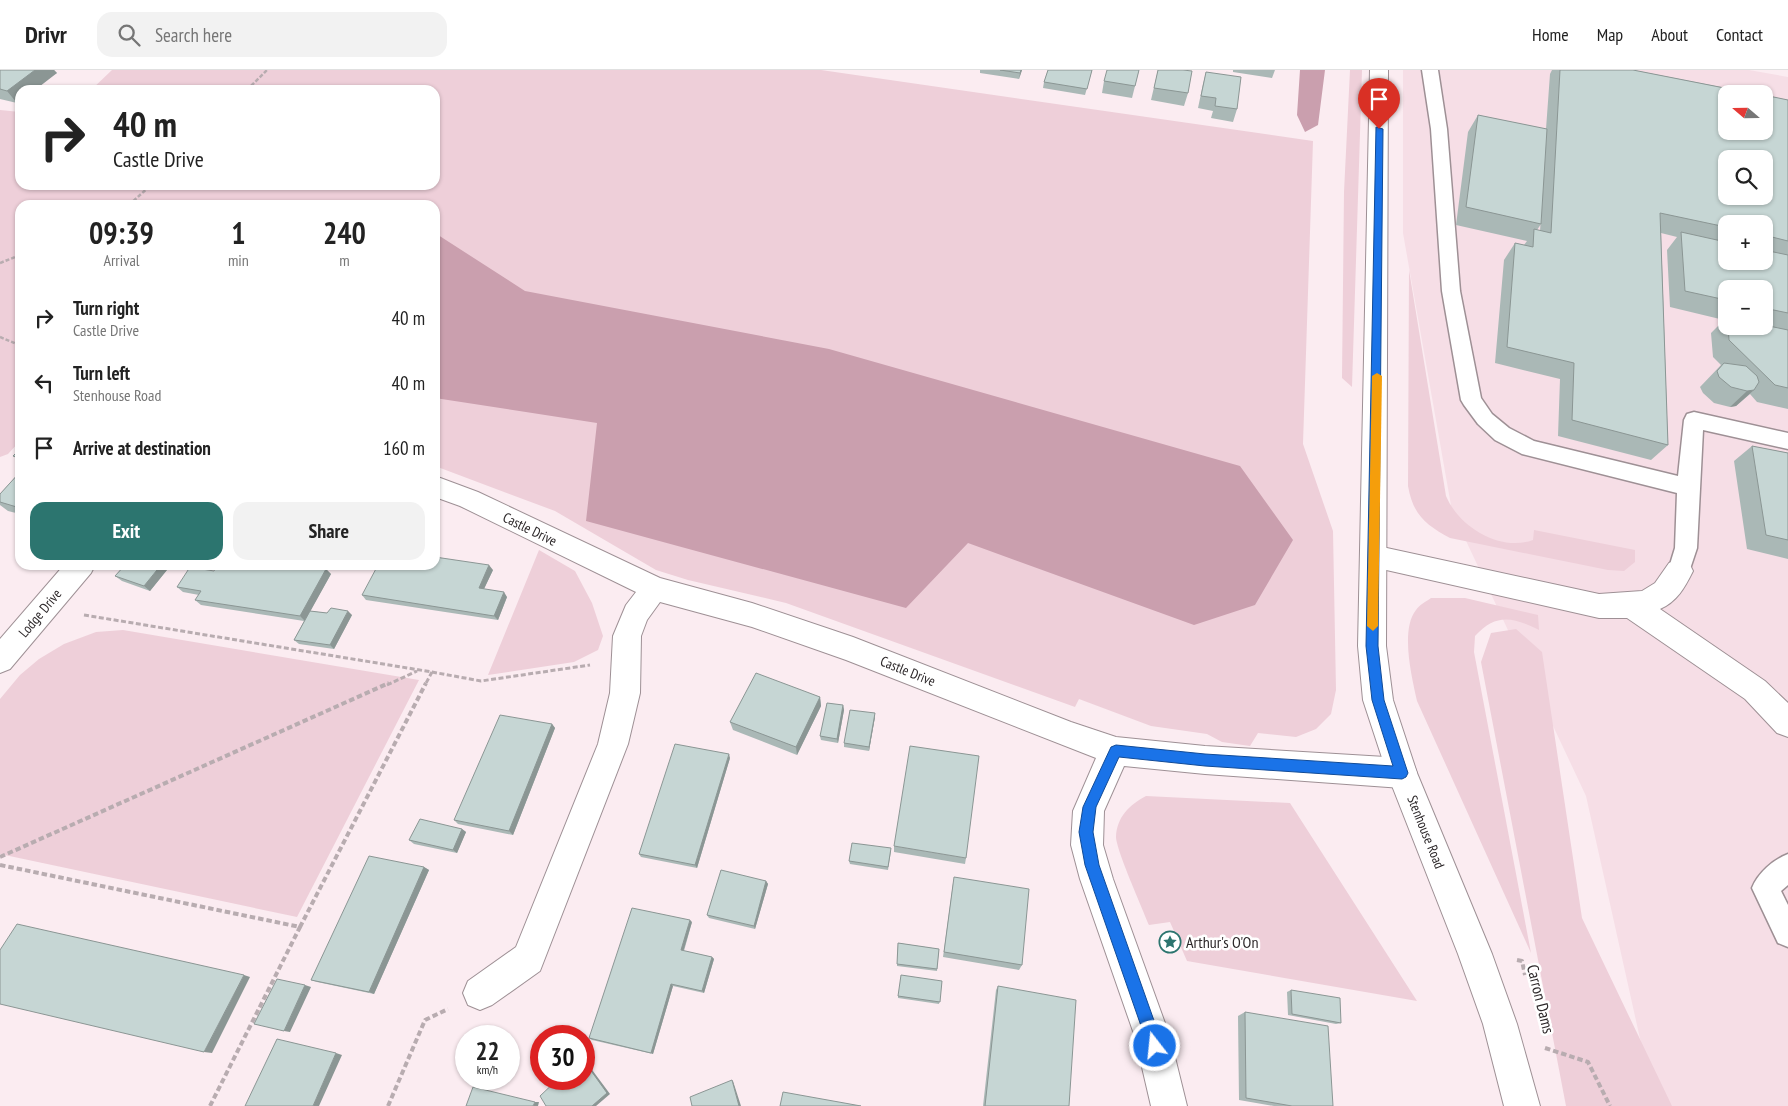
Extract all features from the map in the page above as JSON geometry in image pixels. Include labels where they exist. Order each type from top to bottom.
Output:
[{"type":"street","name":"Stenhouse Road","points":[[1380,70],[1372,646],[1378,700],[1402,773],[1475,954],[1500,1024],[1522,1106]]},
{"type":"street","name":"Castle Drive","points":[[440,488],[469,499],[654,588],[752,615],[853,650],[1071,736],[1116,751],[1205,760],[1402,773]]},
{"type":"street","points":[[1373,556],[1599,606],[1634,607],[1658,598],[1673,585],[1679,572]]},
{"type":"street","name":"Lodge Drive","points":[[0,660],[77,570]]},
{"type":"street","points":[[480,993],[528,959],[613,744],[624,693],[627,636],[636,614],[654,588]]},
{"type":"street","points":[[1634,607],[1755,690],[1788,723]]},
{"type":"street","points":[[1116,751],[1090,807],[1086,832],[1092,865],[1147,1017],[1164,1075],[1168,1106]]},
{"type":"lane","points":[[1430,70],[1440,129],[1451,292],[1471,400],[1485,419],[1502,434],[1529,448],[1688,487]]},
{"type":"lane","points":[[1679,572],[1686,548],[1688,487],[1694,420],[1788,441]]},
{"type":"lane","points":[[1788,867],[1765,888],[1788,933]]},
{"type":"path","points":[[252,85],[267,70]]},
{"type":"path","points":[[134,200],[146,190]]},
{"type":"path","points":[[0,263],[15,257]]},
{"type":"path","points":[[0,337],[15,343]]},
{"type":"path","points":[[46,606],[105,620],[481,681],[625,660]]},
{"type":"path","points":[[0,857],[419,670]]},
{"type":"path","points":[[210,1106],[432,672]]},
{"type":"path","points":[[0,865],[300,927]]},
{"type":"path","name":"Carron Dams","points":[[1475,954],[1522,961],[1526,980]]},
{"type":"path","points":[[388,1106],[425,1020],[480,993]]},
{"type":"path","name":"Carron Dams","points":[[1539,1046],[1588,1062],[1610,1106]]},
{"type":"shaded area","points":[[112,70],[821,70],[1313,141],[1303,444],[1333,531],[1336,690],[1331,714],[1316,729],[1296,737],[1258,733],[1250,746],[1222,742],[1207,734],[1151,726],[1079,699],[1075,707],[786,603],[688,580],[656,570],[555,511],[440,468],[440,200],[15,200],[15,446],[8,454],[0,457],[0,110],[15,112],[15,190],[440,190],[440,85],[96,85]]},
{"type":"shaded area","points":[[1300,70],[1325,70],[1318,125],[1305,132],[1297,115]]},
{"type":"shaded area","points":[[1350,70],[1362,70],[1352,387],[1342,378],[1344,192]]},
{"type":"shaded area","points":[[1403,70],[1749,70],[1788,77],[1788,1106],[1655,1106],[1586,796],[1452,511],[1403,233]]},
{"type":"shaded area","points":[[440,236],[525,291],[829,349],[1240,466],[1293,540],[1255,605],[1194,625],[968,543],[906,608],[586,521],[597,423],[440,399]]},
{"type":"shaded area","points":[[1409,270],[1446,496],[1452,507],[1460,518],[1471,527],[1494,540],[1520,543],[1533,540],[1534,530],[1635,550],[1635,562],[1624,571],[1608,570],[1450,538],[1427,523],[1417,512],[1408,486]]},
{"type":"shaded area","points":[[539,550],[575,571],[592,603],[603,636],[598,650],[574,662],[488,675]]},
{"type":"shaded area","points":[[1431,598],[1465,598],[1538,615],[1539,630],[1513,620],[1498,621],[1490,624],[1475,636],[1474,652],[1531,953],[1417,701],[1409,654],[1409,629],[1411,619],[1416,610]]},
{"type":"shaded area","points":[[1516,629],[1542,652],[1582,918],[1672,1106],[1566,1106],[1481,662],[1491,633]]},
{"type":"shaded area","points":[[123,630],[419,680],[297,917],[0,854],[0,699],[20,675],[39,659],[64,644],[96,632]]},
{"type":"shaded area","points":[[1146,796],[1290,803],[1417,1001],[1187,961],[1170,922],[1149,925],[1117,844],[1117,830],[1121,818],[1134,803]]},
{"type":"building","points":[[0,70],[35,70],[7,91],[0,89]]},
{"type":"building","points":[[1000,70],[1021,70],[1020,73]]},
{"type":"building","points":[[1048,70],[1092,70],[1087,89],[1044,82]]},
{"type":"building","points":[[1107,70],[1139,70],[1135,86],[1104,81]]},
{"type":"building","points":[[1158,70],[1192,71],[1188,93],[1154,88]]},
{"type":"building","points":[[1560,70],[1633,70],[1718,87],[1718,140],[1773,140],[1773,97],[1788,100],[1788,241],[1773,237],[1773,215],[1718,215],[1718,225],[1660,213],[1668,445],[1572,420],[1574,363],[1507,347],[1515,243],[1533,247],[1534,229],[1551,233]]},
{"type":"building","points":[[1206,72],[1241,77],[1237,109],[1215,106],[1216,98],[1201,96]]},
{"type":"building","points":[[1478,115],[1547,129],[1541,224],[1466,207]]},
{"type":"building","points":[[1681,232],[1718,240],[1718,270],[1773,270],[1773,252],[1788,255],[1788,313],[1773,310],[1773,280],[1718,280],[1718,298],[1685,291]]},
{"type":"building","points":[[1773,327],[1788,330],[1788,388],[1775,385],[1729,340],[1729,335],[1773,335]]},
{"type":"building","points":[[1724,363],[1746,366],[1757,376],[1759,382],[1754,390],[1747,391],[1731,387],[1719,377],[1717,371]]},
{"type":"building","points":[[1752,446],[1788,453],[1788,540],[1766,535]]},
{"type":"building","points":[[15,478],[15,506],[0,502],[0,494]]},
{"type":"building","points":[[440,558],[489,565],[479,588],[504,592],[494,616],[362,595],[375,570],[440,570]]},
{"type":"building","points":[[120,570],[157,570],[144,586],[115,576]]},
{"type":"building","points":[[188,570],[325,570],[300,616],[195,600],[201,591],[177,587]]},
{"type":"building","points":[[331,608],[348,611],[330,645],[294,640],[310,611],[327,613]]},
{"type":"building","points":[[756,673],[820,697],[796,747],[730,722]]},
{"type":"building","points":[[827,703],[843,705],[837,739],[820,736]]},
{"type":"building","points":[[850,710],[875,713],[869,747],[844,743]]},
{"type":"building","points":[[500,715],[552,724],[509,831],[454,820]]},
{"type":"building","points":[[675,744],[729,754],[695,865],[639,854]]},
{"type":"building","points":[[910,746],[979,756],[966,858],[894,846]]},
{"type":"building","points":[[420,819],[462,829],[453,850],[409,840]]},
{"type":"building","points":[[852,843],[891,848],[888,867],[849,861]]},
{"type":"building","points":[[369,856],[424,867],[369,992],[311,980]]},
{"type":"building","points":[[721,870],[766,881],[754,926],[707,915]]},
{"type":"building","points":[[954,877],[1029,889],[1022,965],[944,952]]},
{"type":"building","points":[[632,908],[690,920],[681,950],[712,957],[702,991],[671,984],[651,1053],[595,1039],[595,1025],[593,1025]]},
{"type":"building","points":[[17,924],[244,975],[204,1052],[0,1004],[0,950]]},
{"type":"building","points":[[898,943],[939,949],[937,969],[897,964]]},
{"type":"building","points":[[901,975],[942,981],[940,1002],[898,996]]},
{"type":"building","points":[[277,979],[305,985],[284,1031],[254,1024]]},
{"type":"building","points":[[998,986],[1076,1000],[1069,1106],[985,1106]]},
{"type":"building","points":[[1291,990],[1340,998],[1341,1023],[1292,1014]]},
{"type":"building","points":[[1245,1012],[1328,1026],[1333,1106],[1292,1106],[1246,1098]]},
{"type":"building","points":[[277,1039],[336,1053],[313,1106],[245,1106]]},
{"type":"building","points":[[595,1076],[607,1093],[592,1106],[546,1106],[540,1096],[546,1090],[595,1090]]},
{"type":"building","points":[[732,1080],[739,1106],[692,1106],[690,1097]]},
{"type":"building","points":[[472,1090],[485,1090],[535,1102],[533,1106],[466,1106]]},
{"type":"building","points":[[783,1092],[861,1106],[780,1106]]},
{"type":"slow traffic","points":[[1373,626],[1377,376]]},
{"type":"place","name":"Arthur's O'On","points":[[1170,942]]},
{"type":"route","points":[[1155,1046],[1147,1017],[1092,865],[1086,832],[1090,807],[1116,751],[1205,760],[1402,773],[1378,700],[1372,646],[1376,484],[1379,129]]}]
